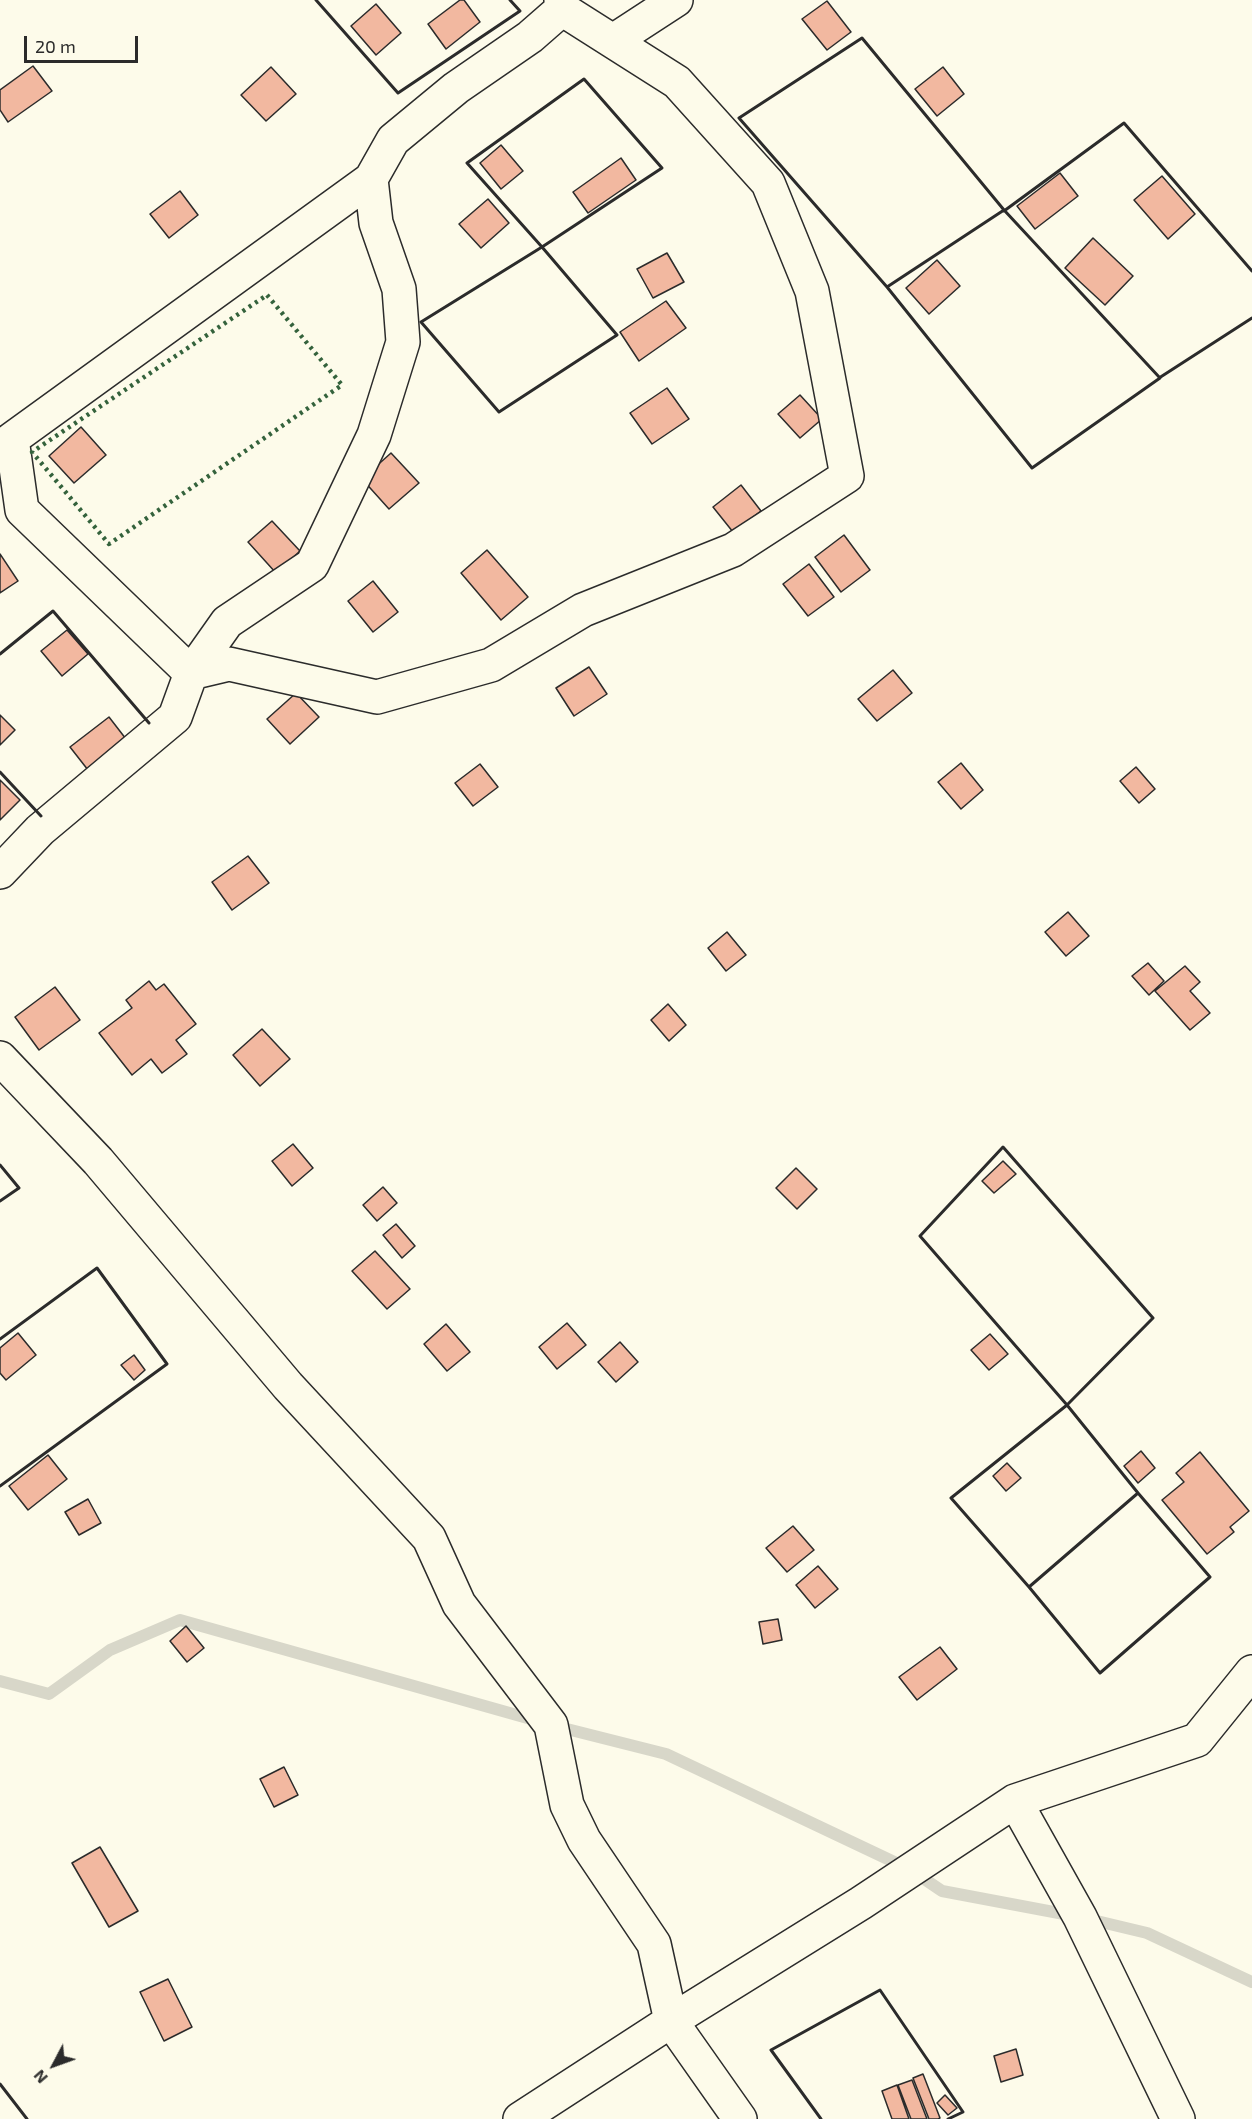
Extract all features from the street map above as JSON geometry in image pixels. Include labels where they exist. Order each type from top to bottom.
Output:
[{"type":"street","points":[[613,41],[676,0]]},
{"type":"street","points":[[561,5],[677,82],[768,183],[812,291],[847,476],[733,550],[583,610],[491,665],[377,697],[228,663],[191,673],[22,510],[12,439],[371,179],[393,140],[456,88],[530,37],[561,5]]},
{"type":"street","points":[[0,872],[40,830],[175,717],[191,673],[227,622],[312,565],[374,435],[403,342],[399,290],[376,223],[371,179]]},
{"type":"street","points":[[0,1058],[98,1161],[288,1386],[429,1538],[459,1604],[551,1725],[567,1805],[584,1840],[654,1944],[671,2021],[740,2119]]},
{"type":"street","points":[[520,2119],[671,2021],[861,1903],[1015,1801],[1197,1740],[1252,1672]]},
{"type":"street","points":[[1015,1801],[1080,1917],[1178,2119]]},
{"type":"building","points":[[460,0],[464,0],[480,22],[446,49],[428,24]]},
{"type":"building","points":[[827,1],[851,32],[827,50],[802,19]]},
{"type":"building","points":[[376,4],[401,33],[376,55],[351,26]]},
{"type":"building","points":[[33,66],[52,91],[8,122],[0,110],[0,90]]},
{"type":"building","points":[[271,67],[296,94],[266,121],[241,95]]},
{"type":"building","points":[[943,67],[964,94],[937,116],[915,89]]},
{"type":"building","points":[[501,145],[523,171],[501,189],[480,163]]},
{"type":"building","points":[[621,158],[636,180],[588,213],[573,192]]},
{"type":"building","points":[[1060,173],[1078,196],[1035,229],[1017,206]]},
{"type":"building","points":[[1162,176],[1195,214],[1168,239],[1134,200]]},
{"type":"building","points":[[180,191],[198,215],[169,238],[150,214]]},
{"type":"building","points":[[488,199],[509,223],[481,248],[459,224]]},
{"type":"building","points":[[1093,238],[1133,276],[1105,305],[1065,268]]},
{"type":"building","points":[[667,253],[684,282],[653,298],[637,269]]},
{"type":"building","points":[[937,260],[960,286],[929,314],[906,288]]},
{"type":"building","points":[[666,301],[686,328],[639,361],[620,332]]},
{"type":"building","points":[[667,388],[689,419],[652,444],[630,413]]},
{"type":"building","points":[[800,395],[822,419],[800,438],[778,414]]},
{"type":"building","points":[[81,427],[106,455],[74,483],[49,456]]},
{"type":"building","points":[[391,453],[419,483],[389,509],[362,479]]},
{"type":"building","points":[[741,485],[761,511],[733,532],[713,507]]},
{"type":"building","points":[[272,521],[300,551],[276,573],[248,542]]},
{"type":"building","points":[[844,535],[870,570],[841,592],[815,557]]},
{"type":"building","points":[[487,550],[528,597],[501,620],[461,573]]},
{"type":"building","points":[[0,554],[18,581],[0,593]]},
{"type":"building","points":[[809,564],[834,597],[808,616],[783,584]]},
{"type":"building","points":[[373,581],[398,612],[373,632],[348,601]]},
{"type":"building","points":[[67,630],[88,654],[62,676],[41,651]]},
{"type":"building","points":[[589,667],[607,694],[574,716],[556,688]]},
{"type":"building","points":[[893,670],[912,693],[877,721],[858,699]]},
{"type":"building","points":[[296,693],[319,717],[290,744],[267,719]]},
{"type":"building","points":[[0,715],[15,730],[0,745]]},
{"type":"building","points":[[109,717],[126,739],[88,770],[70,747]]},
{"type":"building","points":[[961,763],[983,790],[961,809],[938,782]]},
{"type":"building","points":[[480,764],[498,787],[473,806],[455,783]]},
{"type":"building","points":[[1136,767],[1155,789],[1139,803],[1120,781]]},
{"type":"building","points":[[0,780],[20,800],[0,820]]},
{"type":"building","points":[[248,856],[269,883],[232,910],[212,882]]},
{"type":"building","points":[[1068,912],[1089,936],[1066,956],[1045,932]]},
{"type":"building","points":[[727,932],[746,955],[726,971],[708,948]]},
{"type":"building","points":[[1148,963],[1164,981],[1149,995],[1132,976]]},
{"type":"building","points":[[1185,966],[1200,982],[1190,991],[1210,1013],[1190,1030],[1155,991]]},
{"type":"building","points":[[149,981],[156,990],[164,984],[196,1024],[176,1040],[187,1054],[162,1073],[151,1059],[132,1075],[99,1033],[132,1008],[126,1000]]},
{"type":"building","points":[[55,987],[80,1020],[39,1050],[15,1017]]},
{"type":"building","points":[[668,1004],[686,1025],[669,1041],[651,1020]]},
{"type":"building","points":[[262,1029],[290,1059],[260,1086],[233,1055]]},
{"type":"building","points":[[293,1144],[313,1168],[292,1186],[272,1161]]},
{"type":"building","points":[[1003,1161],[1016,1174],[994,1193],[982,1181]]},
{"type":"building","points":[[796,1168],[817,1189],[797,1209],[776,1188]]},
{"type":"building","points":[[383,1187],[397,1203],[377,1221],[363,1205]]},
{"type":"building","points":[[396,1224],[415,1246],[402,1258],[383,1235]]},
{"type":"building","points":[[375,1251],[410,1289],[387,1309],[352,1271]]},
{"type":"building","points":[[567,1323],[586,1345],[557,1369],[539,1347]]},
{"type":"building","points":[[446,1324],[470,1352],[447,1371],[424,1344]]},
{"type":"building","points":[[18,1333],[36,1355],[6,1380],[0,1373],[0,1348]]},
{"type":"building","points":[[990,1334],[1008,1354],[989,1370],[971,1350]]},
{"type":"building","points":[[620,1342],[638,1362],[616,1382],[598,1362]]},
{"type":"building","points":[[134,1355],[145,1370],[134,1380],[121,1365]]},
{"type":"building","points":[[1141,1451],[1155,1468],[1138,1483],[1124,1466]]},
{"type":"building","points":[[1200,1452],[1249,1511],[1230,1527],[1234,1532],[1207,1554],[1162,1500],[1184,1482],[1176,1473]]},
{"type":"building","points":[[48,1455],[67,1479],[28,1510],[9,1486]]},
{"type":"building","points":[[1007,1463],[1021,1478],[1006,1491],[993,1476]]},
{"type":"building","points":[[88,1499],[101,1523],[79,1535],[65,1512]]},
{"type":"building","points":[[793,1526],[814,1550],[787,1572],[766,1548]]},
{"type":"building","points":[[818,1566],[838,1589],[815,1608],[796,1585]]},
{"type":"building","points":[[778,1619],[782,1640],[763,1644],[759,1622]]},
{"type":"building","points":[[186,1626],[204,1648],[187,1662],[170,1641]]},
{"type":"building","points":[[940,1647],[957,1669],[917,1700],[899,1677]]},
{"type":"building","points":[[284,1767],[298,1795],[274,1807],[260,1779]]},
{"type":"building","points":[[100,1847],[138,1911],[109,1927],[72,1863]]},
{"type":"building","points":[[168,1979],[192,2027],[164,2041],[140,1992]]},
{"type":"building","points":[[1016,2049],[1023,2075],[1001,2082],[994,2056]]},
{"type":"building","points":[[923,2074],[940,2118],[938,2119],[929,2119],[913,2078]]},
{"type":"building","points":[[912,2080],[927,2119],[911,2119],[898,2085]]},
{"type":"building","points":[[897,2085],[909,2119],[892,2119],[882,2091]]},
{"type":"building","points":[[945,2095],[957,2108],[948,2115],[937,2103]]},
{"type":"waterway","points":[[0,1681],[49,1694],[110,1650],[180,1620],[538,1721]]},
{"type":"waterway","points":[[555,1726],[666,1754],[911,1870],[942,1891],[1080,1917],[1147,1933],[1252,1982]]},
{"type":"hedge","points":[[267,295],[342,385],[109,544],[32,452],[267,295]]},
{"type":"wall","points":[[316,0],[398,93],[520,11],[510,0]]},
{"type":"wall","points":[[887,287],[1004,210],[862,38],[739,118],[887,287],[1032,468],[1160,378],[1004,210],[887,287]]},
{"type":"wall","points":[[542,247],[467,163],[584,79],[662,168],[542,247],[421,322],[499,412],[617,335],[542,247]]},
{"type":"wall","points":[[1004,211],[1124,123],[1252,271]]},
{"type":"wall","points":[[1159,378],[1252,318]]},
{"type":"wall","points":[[0,654],[53,611],[149,723]]},
{"type":"wall","points":[[0,772],[41,816]]},
{"type":"wall","points":[[1067,1405],[951,1498],[1029,1587],[1138,1493],[1067,1405],[920,1236],[1003,1147],[1153,1318],[1067,1405]]},
{"type":"wall","points":[[0,1165],[19,1188],[0,1201]]},
{"type":"wall","points":[[0,1339],[97,1268],[167,1364],[0,1486]]},
{"type":"wall","points":[[1138,1493],[1210,1577],[1100,1673],[1029,1587],[1138,1493]]},
{"type":"wall","points":[[821,2119],[771,2050],[880,1990],[963,2112],[948,2119]]},
{"type":"wall","points":[[0,2084],[27,2119]]}]
